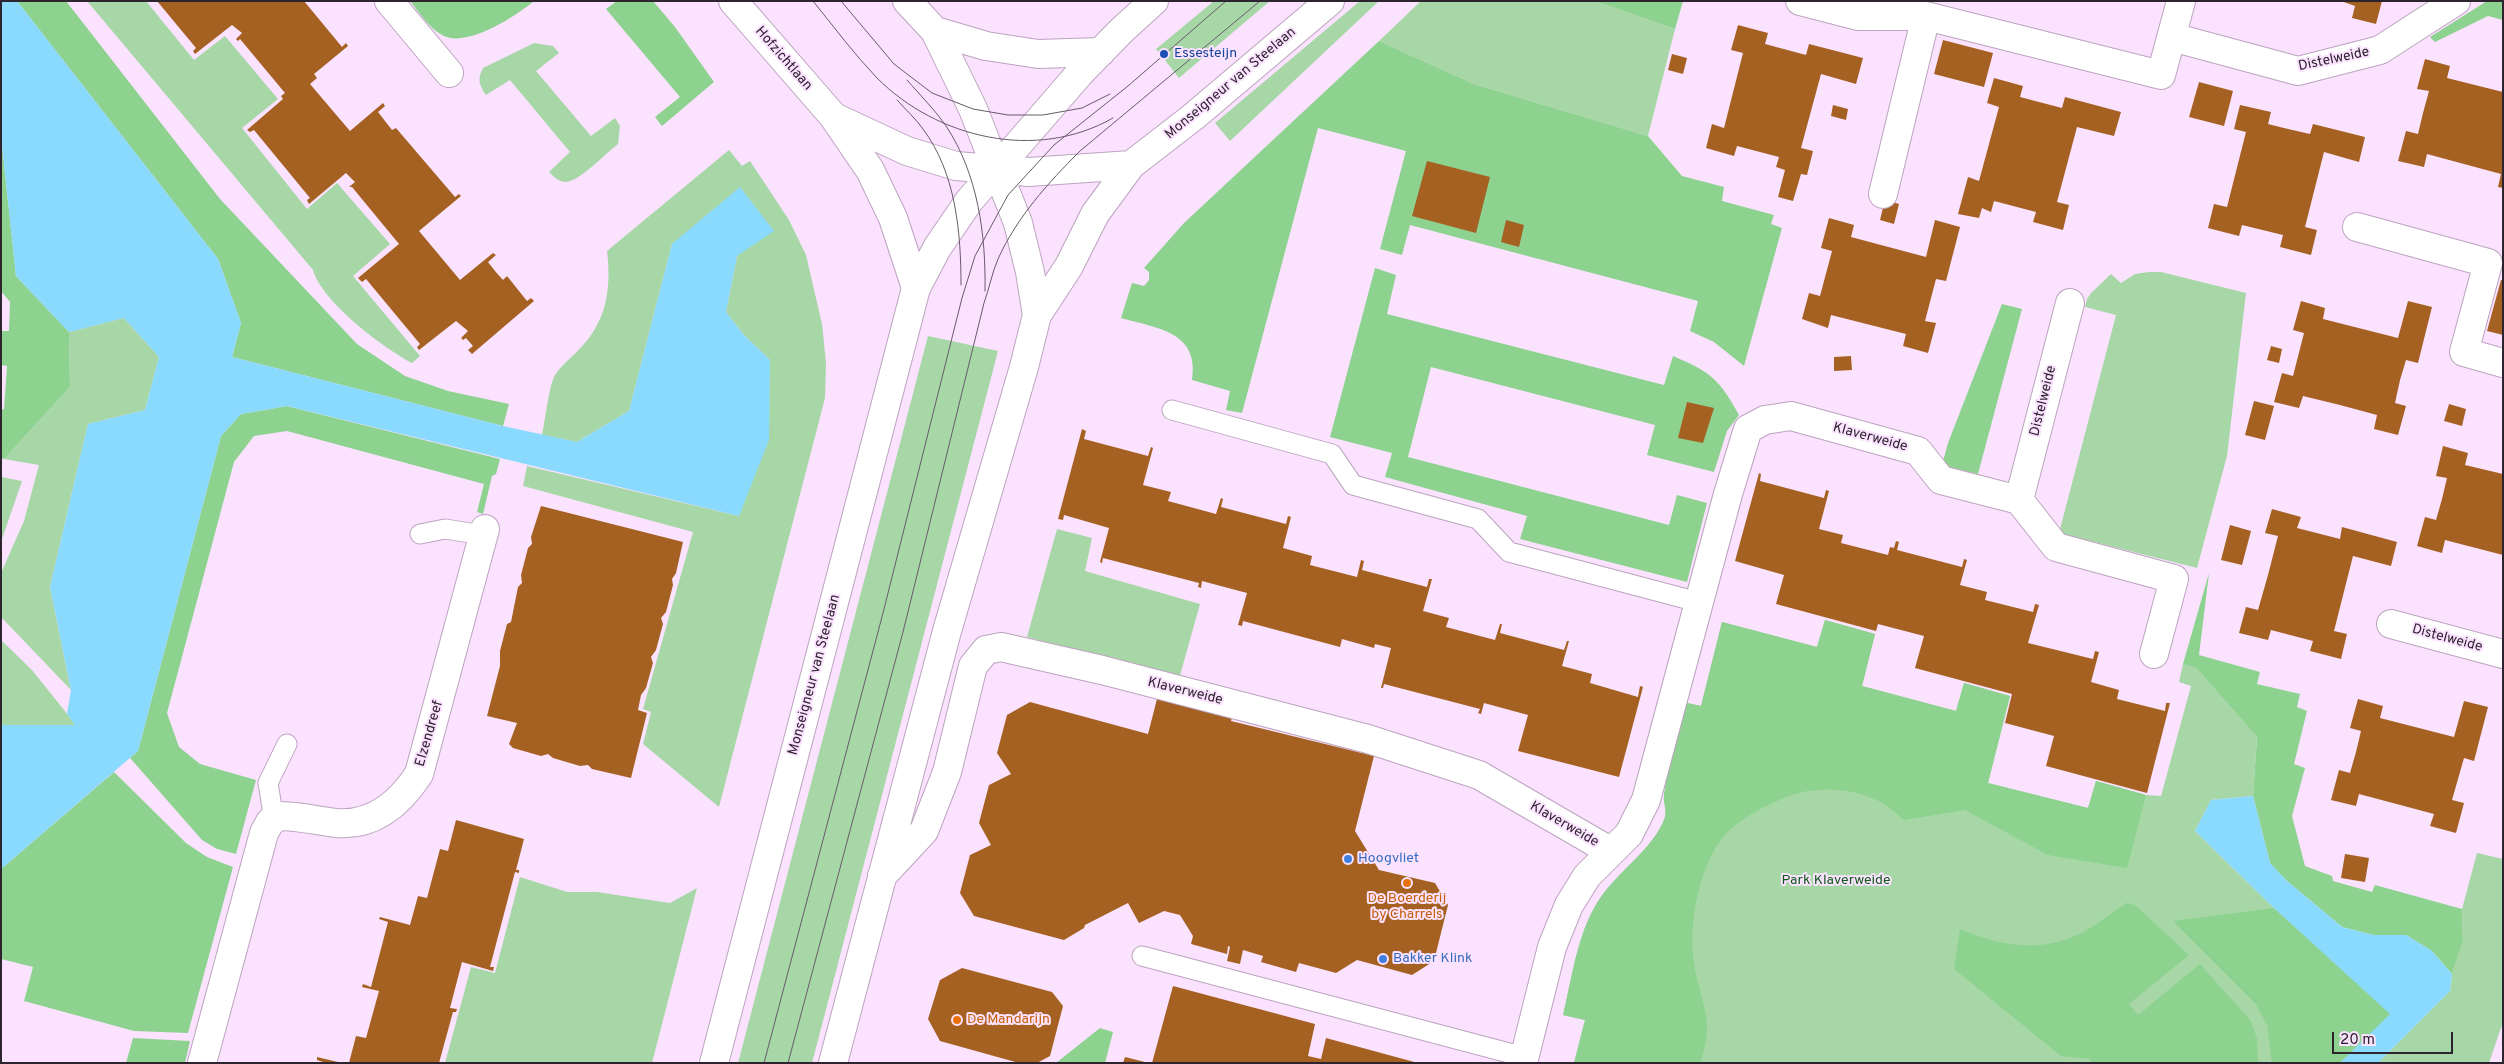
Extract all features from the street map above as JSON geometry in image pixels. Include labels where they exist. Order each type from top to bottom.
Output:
[{"type":"street","points":[[389,1],[449,73]]},
{"type":"street","name":"Hofzichtlaan","points":[[733,1],[833,116]]},
{"type":"street","points":[[907,1],[935,31],[986,46],[1038,54],[1101,52]]},
{"type":"street","name":"Monseigneur van Steelaan","points":[[714,1063],[916,288],[937,248],[957,218],[997,171],[1018,142],[1121,31],[1154,1]]},
{"type":"street","name":"Monseigneur van Steelaan","points":[[833,1063],[947,630],[1024,367],[1037,315],[1070,266],[1095,214],[1131,165],[1193,117],[1330,1]]},
{"type":"street","points":[[1800,1],[1926,16],[2161,75],[2181,1]]},
{"type":"street","name":"Distelweide","points":[[2172,37],[2298,71],[2380,50],[2456,1]]},
{"type":"street","points":[[1883,194],[1926,16]]},
{"type":"street","name":"Monseigneur van Steelaan","points":[[935,31],[973,109],[1018,223],[1030,272],[1037,315]]},
{"type":"street","points":[[833,116],[907,151],[956,166],[997,171],[1029,172],[1131,165]]},
{"type":"street","points":[[833,116],[870,170],[893,218],[916,288]]},
{"type":"street","points":[[2357,227],[2488,263],[2464,352],[2503,363]]},
{"type":"street","name":"Distelweide","points":[[2019,500],[2070,303]]},
{"type":"street","name":"Klaverweide","points":[[1524,1060],[1552,947],[1562,922],[1587,876],[1629,834],[1646,800],[1698,602],[1740,449],[1748,428],[1765,420],[1791,416],[1918,451],[1941,480],[2019,500]]},
{"type":"street","points":[[2019,500],[2056,547],[2174,579],[2154,654]]},
{"type":"street","name":"Elzendreef","points":[[274,820],[279,816],[292,816],[337,823],[355,823],[380,814],[405,794],[419,774],[484,532]]},
{"type":"street","name":"Distelweide","points":[[2391,624],[2503,654]]},
{"type":"street","name":"Klaverweide","points":[[882,876],[924,830],[947,772],[973,666],[986,650],[1001,647],[1102,670],[1385,744],[1479,775],[1610,851]]},
{"type":"street","points":[[202,1063],[264,833],[274,820]]},
{"type":"lane","points":[[1172,410],[1332,454],[1353,485],[1478,519],[1509,552],[1698,602]]},
{"type":"lane","name":"Elzendreef","points":[[420,534],[445,529],[484,532]]},
{"type":"lane","points":[[274,820],[268,783],[287,744]]},
{"type":"lane","points":[[1142,956],[1524,1060]]},
{"type":"green space","points":[[17,1],[66,1],[220,199],[357,344],[405,376],[448,391],[509,404],[503,426],[232,357],[241,323],[218,259]]},
{"type":"green space","points":[[87,1],[146,1],[194,60],[225,36],[278,99],[242,128],[307,209],[337,183],[390,244],[353,276],[420,356],[412,363],[400,356],[370,335],[340,309],[319,283],[313,270]]},
{"type":"green space","points":[[410,1],[534,1],[515,15],[490,29],[464,38],[452,38],[442,35],[433,28]]},
{"type":"green space","points":[[617,1],[653,1],[675,27],[714,82],[662,126],[655,117],[680,97],[606,9]]},
{"type":"green space","points":[[1214,1],[1270,1],[1179,78],[1156,49]]},
{"type":"green space","points":[[1360,1],[1379,1],[1230,141],[1215,123]]},
{"type":"green space","points":[[1421,1],[1595,1],[1675,29],[1648,136],[1474,84],[1379,41]]},
{"type":"green space","points":[[1595,1],[1683,1],[1675,29]]},
{"type":"green space","points":[[2487,1],[2503,1],[2503,20],[2488,16],[2435,42],[2430,37]]},
{"type":"green space","points":[[1379,41],[1474,84],[1648,136],[1682,176],[1724,187],[1722,201],[1774,215],[1771,224],[1782,228],[1744,366],[1714,342],[1690,331],[1698,301],[1410,225],[1402,255],[1380,249],[1406,151],[1318,128],[1242,413],[1226,410],[1230,391],[1192,380],[1193,364],[1189,351],[1183,342],[1161,329],[1121,318],[1132,283],[1144,286],[1149,280],[1149,272],[1144,268],[1184,223]]},
{"type":"green space","points":[[534,43],[553,46],[559,53],[536,71],[591,136],[615,118],[620,126],[618,144],[585,172],[566,182],[559,180],[549,172],[570,152],[510,80],[486,95],[480,82],[483,68]]},
{"type":"green space","points":[[1,136],[16,276],[69,332],[70,387],[4,459],[1,458],[1,410],[4,409],[7,366],[1,365],[1,331],[9,331],[10,302],[1,291]]},
{"type":"green space","points":[[729,150],[742,166],[750,161],[789,220],[806,255],[822,324],[826,363],[825,398],[719,807],[643,744],[651,712],[643,709],[693,532],[523,486],[527,466],[739,516],[770,360],[743,334],[726,312],[737,256],[672,244],[629,411],[577,442],[542,435],[549,395],[555,375],[592,334],[603,312],[608,288],[607,251]]},
{"type":"green space","points":[[1375,268],[1396,275],[1387,314],[1664,385],[1673,356],[1697,367],[1713,378],[1726,393],[1739,415],[1727,431],[1714,472],[1647,455],[1655,425],[1431,367],[1408,457],[1669,525],[1677,495],[1707,503],[1687,582],[1520,539],[1527,516],[1385,477],[1392,453],[1330,437]]},
{"type":"green space","points":[[2161,272],[2246,293],[2227,456],[2197,568],[2059,533],[2116,315],[2085,307],[2087,299],[2111,274],[2121,283],[2135,274]]},
{"type":"green space","points":[[2002,304],[2022,309],[1978,474],[1942,465],[1948,443]]},
{"type":"green space","points":[[124,318],[159,357],[145,410],[88,424],[50,587],[71,690],[1,617],[1,573],[24,521],[39,465],[4,459],[70,387],[69,332]]},
{"type":"green space","points":[[928,336],[998,351],[812,1063],[738,1063]]},
{"type":"green space","points":[[287,406],[500,459],[496,474],[492,476],[483,514],[477,512],[484,484],[287,431],[254,436],[234,462],[167,713],[179,747],[200,764],[256,780],[236,854],[217,849],[202,840],[130,758],[138,751],[221,436],[241,414]]},
{"type":"green space","points":[[1,477],[22,481],[1,542]]},
{"type":"green space","points":[[1057,529],[1092,538],[1085,571],[1200,604],[1179,679],[1027,637]]},
{"type":"green space","points":[[2209,573],[2199,655],[2260,672],[2257,684],[2300,694],[2297,707],[2307,711],[2294,764],[2305,768],[2292,816],[2305,866],[2332,876],[2333,881],[2372,892],[2375,885],[2462,909],[2463,942],[2452,974],[2432,951],[2406,935],[2373,935],[2342,927],[2287,881],[2270,863],[2253,796],[2257,737],[2196,668],[2183,664]]},
{"type":"green space","name":"Park Klaverweide","points":[[1825,620],[1875,634],[1862,686],[1956,711],[1964,683],[2010,696],[1988,783],[2088,808],[2096,781],[2146,795],[2161,796],[2191,686],[2179,682],[2183,664],[2196,668],[2257,737],[2253,796],[2211,800],[2195,831],[2274,908],[2391,1014],[2340,1063],[1574,1063],[1585,1020],[1563,1015],[1580,943],[1597,903],[1614,881],[1653,839],[1665,817],[1664,795],[1668,772],[1687,703],[1701,706],[1722,622],[1817,647]]},
{"type":"green space","points":[[1825,620],[1875,634],[1862,686],[1956,711],[1964,683],[2010,696],[1988,783],[2088,808],[2096,781],[2146,795],[2127,868],[2048,855],[1965,810],[1904,820],[1873,798],[1848,791],[1809,791],[1784,798],[1752,814],[1730,830],[1715,849],[1702,879],[1697,896],[1693,931],[1694,963],[1707,1023],[1705,1048],[1700,1063],[1574,1063],[1585,1020],[1563,1015],[1580,943],[1597,903],[1614,881],[1653,839],[1665,817],[1664,795],[1668,772],[1687,703],[1701,706],[1722,622],[1817,647]]},
{"type":"green space","points":[[1,640],[32,670],[76,725],[1,725]]},
{"type":"green space","points":[[114,772],[186,843],[207,857],[233,867],[188,1033],[134,1031],[24,1001],[33,967],[1,959],[1,869]]},
{"type":"green space","points":[[2477,853],[2503,859],[2503,1022],[2489,1063],[2378,1063],[2450,991],[2452,974],[2463,942],[2462,909]]},
{"type":"green space","points":[[520,877],[567,892],[597,892],[670,903],[697,888],[652,1063],[445,1063],[471,967],[495,973]]},
{"type":"green space","points":[[2127,903],[2135,905],[2189,955],[2129,1004],[2138,1015],[2200,964],[2250,1020],[2257,1038],[2258,1063],[2092,1063],[2090,1059],[2061,1056],[1954,969],[1960,929],[2003,943],[2017,945],[2046,944],[2082,933]]},
{"type":"green space","points":[[2274,908],[2391,1014],[2340,1063],[2272,1063],[2267,1025],[2256,1004],[2173,921]]},
{"type":"green space","points":[[1100,1028],[1113,1032],[1105,1063],[1056,1063]]},
{"type":"green space","points":[[133,1038],[190,1041],[185,1063],[126,1063]]},
{"type":"water","points":[[1,1],[17,1],[218,259],[241,323],[232,357],[503,426],[577,442],[629,411],[672,244],[740,187],[774,231],[737,256],[726,312],[743,334],[770,360],[769,440],[739,516],[287,406],[241,414],[221,436],[138,751],[1,869],[1,725],[75,725],[67,714],[71,690],[50,587],[88,424],[145,410],[159,357],[124,318],[69,332],[16,276],[1,136]]},
{"type":"water","points":[[2253,796],[2270,863],[2287,881],[2342,927],[2373,935],[2406,935],[2432,951],[2452,974],[2450,991],[2378,1063],[2340,1063],[2390,1014],[2274,908],[2195,831],[2211,800]]},
{"type":"building","points":[[157,1],[304,1],[342,47],[346,43],[348,46],[314,74],[317,78],[310,84],[350,131],[383,103],[385,106],[378,112],[392,130],[396,128],[455,197],[459,194],[461,196],[419,231],[460,280],[493,253],[496,255],[488,262],[495,271],[503,280],[507,276],[527,301],[531,298],[534,301],[472,354],[468,350],[473,346],[466,338],[463,340],[461,338],[468,331],[456,321],[419,350],[417,347],[420,344],[366,279],[362,282],[358,278],[399,244],[352,187],[349,187],[355,182],[346,173],[309,204],[307,200],[310,198],[254,130],[250,132],[247,130],[283,99],[281,96],[285,93],[240,39],[238,41],[236,39],[242,33],[232,25],[195,54],[193,51],[196,48]]},
{"type":"building","points":[[2341,1],[2382,1],[2376,24],[2352,18],[2355,6]]},
{"type":"building","points":[[1738,25],[1768,33],[1765,44],[1806,55],[1809,44],[1863,58],[1856,84],[1821,74],[1801,148],[1813,151],[1807,175],[1801,174],[1793,201],[1778,197],[1785,170],[1776,167],[1779,157],[1737,146],[1734,156],[1706,148],[1712,124],[1724,128],[1743,53],[1731,50]]},
{"type":"building","points":[[1943,40],[1993,53],[1984,87],[1934,74]]},
{"type":"building","points":[[1672,54],[1687,58],[1683,74],[1668,70]]},
{"type":"building","points":[[2425,59],[2450,66],[2447,78],[2503,92],[2503,188],[2498,187],[2501,174],[2427,154],[2424,167],[2398,161],[2406,131],[2418,134],[2429,91],[2417,89]]},
{"type":"building","points":[[1994,78],[2023,86],[2020,97],[2062,108],[2065,97],[2121,112],[2114,136],[2077,127],[2057,202],[2069,205],[2063,230],[2033,222],[2036,212],[1994,201],[1991,212],[1982,208],[1979,218],[1958,214],[1968,177],[1979,181],[1999,107],[1987,103]]},
{"type":"building","points":[[2199,82],[2233,91],[2224,126],[2189,117]]},
{"type":"building","points":[[1833,105],[1848,109],[1846,120],[1831,116]]},
{"type":"building","points":[[2240,105],[2271,112],[2268,124],[2310,134],[2313,124],[2365,137],[2359,162],[2324,152],[2305,227],[2317,230],[2311,255],[2280,247],[2283,235],[2242,225],[2239,236],[2208,228],[2214,204],[2227,207],[2246,132],[2234,129]]},
{"type":"building","points":[[1427,161],[1490,177],[1476,233],[1412,216]]},
{"type":"building","points":[[1885,200],[1899,204],[1894,224],[1880,220]]},
{"type":"building","points":[[1829,218],[1854,225],[1851,237],[1926,257],[1935,220],[1960,227],[1946,281],[1936,279],[1925,321],[1936,323],[1928,353],[1903,346],[1906,334],[1831,315],[1828,328],[1802,319],[1809,293],[1820,296],[1832,251],[1821,248]]},
{"type":"building","points":[[1506,220],[1524,225],[1519,247],[1501,242]]},
{"type":"building","points":[[2501,280],[2503,280],[2503,335],[2487,331]]},
{"type":"building","points":[[2301,301],[2325,308],[2323,319],[2398,338],[2408,301],[2432,307],[2418,363],[2406,360],[2400,380],[2395,403],[2406,406],[2398,435],[2374,429],[2377,415],[2340,405],[2303,396],[2299,408],[2274,402],[2282,373],[2293,376],[2304,333],[2293,330]]},
{"type":"building","points":[[2271,346],[2282,349],[2279,363],[2267,360]]},
{"type":"building","points":[[1851,356],[1852,370],[1834,371],[1834,357]]},
{"type":"building","points":[[2254,401],[2274,406],[2265,440],[2245,435]]},
{"type":"building","points":[[1687,402],[1714,408],[1703,443],[1678,438]]},
{"type":"building","points":[[2449,404],[2466,409],[2462,426],[2444,421]]},
{"type":"building","points":[[1082,429],[1086,431],[1084,439],[1148,456],[1151,447],[1153,448],[1143,485],[1171,492],[1168,501],[1216,514],[1221,498],[1223,499],[1221,507],[1286,524],[1288,516],[1291,517],[1283,548],[1312,556],[1310,565],[1357,577],[1361,560],[1364,561],[1362,570],[1427,587],[1429,579],[1432,579],[1423,611],[1449,618],[1446,627],[1495,640],[1500,624],[1502,624],[1500,633],[1564,650],[1567,641],[1569,641],[1562,666],[1592,674],[1590,683],[1638,697],[1640,686],[1643,687],[1619,777],[1518,751],[1528,715],[1484,703],[1481,714],[1478,713],[1480,709],[1384,684],[1383,688],[1381,688],[1391,648],[1375,644],[1374,648],[1342,639],[1340,647],[1243,621],[1242,626],[1238,625],[1247,593],[1202,581],[1201,588],[1198,587],[1199,583],[1103,558],[1102,563],[1100,562],[1109,528],[1064,515],[1063,520],[1058,519]]},
{"type":"building","points":[[2443,446],[2468,453],[2465,465],[2503,474],[2503,555],[2445,540],[2442,553],[2417,546],[2425,517],[2436,520],[2442,499],[2447,478],[2436,476]]},
{"type":"building","points":[[1759,473],[1761,474],[1760,481],[1824,498],[1826,490],[1829,491],[1819,529],[1843,535],[1841,543],[1888,555],[1890,547],[1894,548],[1896,541],[1899,542],[1897,550],[1962,567],[1964,559],[1967,560],[1960,585],[1987,592],[1985,600],[2033,612],[2035,604],[2039,605],[2028,643],[2093,659],[2095,651],[2099,652],[2091,682],[2119,690],[2117,699],[2165,711],[2166,703],[2170,703],[2147,793],[2046,766],[2054,736],[2005,723],[2012,694],[1915,668],[1924,636],[1878,624],[1876,631],[1776,604],[1784,575],[1735,561]]},
{"type":"building","points":[[541,506],[683,542],[676,573],[672,579],[673,585],[666,612],[661,618],[663,624],[656,650],[651,657],[653,663],[646,688],[641,695],[638,710],[647,713],[631,778],[592,769],[588,765],[580,766],[553,758],[548,754],[541,756],[513,748],[509,744],[517,723],[487,716],[500,666],[500,651],[507,624],[511,622],[518,587],[522,583],[521,575],[528,548],[532,544],[531,537]]},
{"type":"building","points":[[2272,509],[2301,517],[2297,528],[2340,539],[2342,527],[2397,542],[2391,566],[2353,556],[2334,631],[2347,634],[2341,659],[2310,651],[2313,641],[2271,630],[2268,640],[2239,633],[2246,607],[2258,610],[2268,575],[2278,536],[2265,533]]},
{"type":"building","points":[[2230,525],[2251,531],[2242,565],[2221,560]]},
{"type":"building","points":[[1157,699],[1232,717],[1231,721],[1374,756],[1355,831],[1379,870],[1435,883],[1448,905],[1434,961],[1412,975],[1357,960],[1336,973],[1299,963],[1296,972],[1261,962],[1263,956],[1243,950],[1240,964],[1227,961],[1230,947],[1228,946],[1227,954],[1191,944],[1193,936],[1180,915],[1164,911],[1139,923],[1128,903],[1085,925],[1084,928],[1064,940],[974,916],[960,893],[970,855],[991,845],[979,823],[989,785],[1011,774],[997,753],[1007,715],[1030,702],[1148,734]]},
{"type":"building","points":[[2358,699],[2383,706],[2380,718],[2454,737],[2464,701],[2488,707],[2474,761],[2464,758],[2452,800],[2464,803],[2456,833],[2430,826],[2434,814],[2359,794],[2356,806],[2331,800],[2339,770],[2350,773],[2356,752],[2361,731],[2350,728]]},
{"type":"building","points":[[456,820],[524,839],[516,870],[519,870],[519,873],[515,872],[490,967],[494,967],[493,971],[462,962],[450,1008],[457,1009],[456,1012],[453,1012],[439,1063],[349,1063],[356,1036],[366,1038],[379,991],[362,987],[363,984],[371,987],[388,922],[379,919],[380,917],[410,925],[418,896],[427,898],[440,849],[448,851]]},
{"type":"building","points":[[2345,854],[2369,858],[2365,882],[2341,878]]},
{"type":"building","points":[[962,968],[1052,992],[1063,1006],[1050,1056],[1037,1063],[1019,1063],[940,1041],[928,1019],[940,980]]},
{"type":"building","points":[[1173,986],[1315,1024],[1308,1056],[1321,1059],[1326,1038],[1418,1063],[1152,1063]]},
{"type":"building","points":[[317,1057],[338,1063],[326,1063],[317,1060]]},
{"type":"building","points":[[1125,1057],[1145,1062],[1145,1063],[1123,1063]]},
{"type":"tram line","points":[[813,1],[877,78],[901,99],[928,116],[958,129],[989,137],[1020,140],[1052,139],[1083,131],[1113,118]]},
{"type":"tram line","points":[[841,1],[894,64],[932,93],[973,109],[1008,115],[1043,115],[1082,108],[1110,94]]},
{"type":"tram line","points":[[764,1063],[883,613],[962,298],[975,256],[1008,195],[1054,145],[1128,86],[1226,1]]},
{"type":"tram line","points":[[788,1063],[903,632],[984,303],[998,259],[1014,229],[1034,201],[1080,151],[1260,1]]},
{"type":"tram line","points":[[907,80],[946,126],[966,164],[973,185],[982,227],[985,291]]},
{"type":"tram line","points":[[897,100],[923,129],[934,146],[950,184],[958,224],[961,285]]},
{"type":"place","name":"Essesteijn","points":[[1164,54]]},
{"type":"place","name":"Hoogvliet","points":[[1348,859]]},
{"type":"place","name":"De Boerderij by Charrels","points":[[1407,883]]},
{"type":"place","name":"Bakker Klink","points":[[1383,959]]},
{"type":"place","name":"De Mandarijn","points":[[957,1020]]}]
